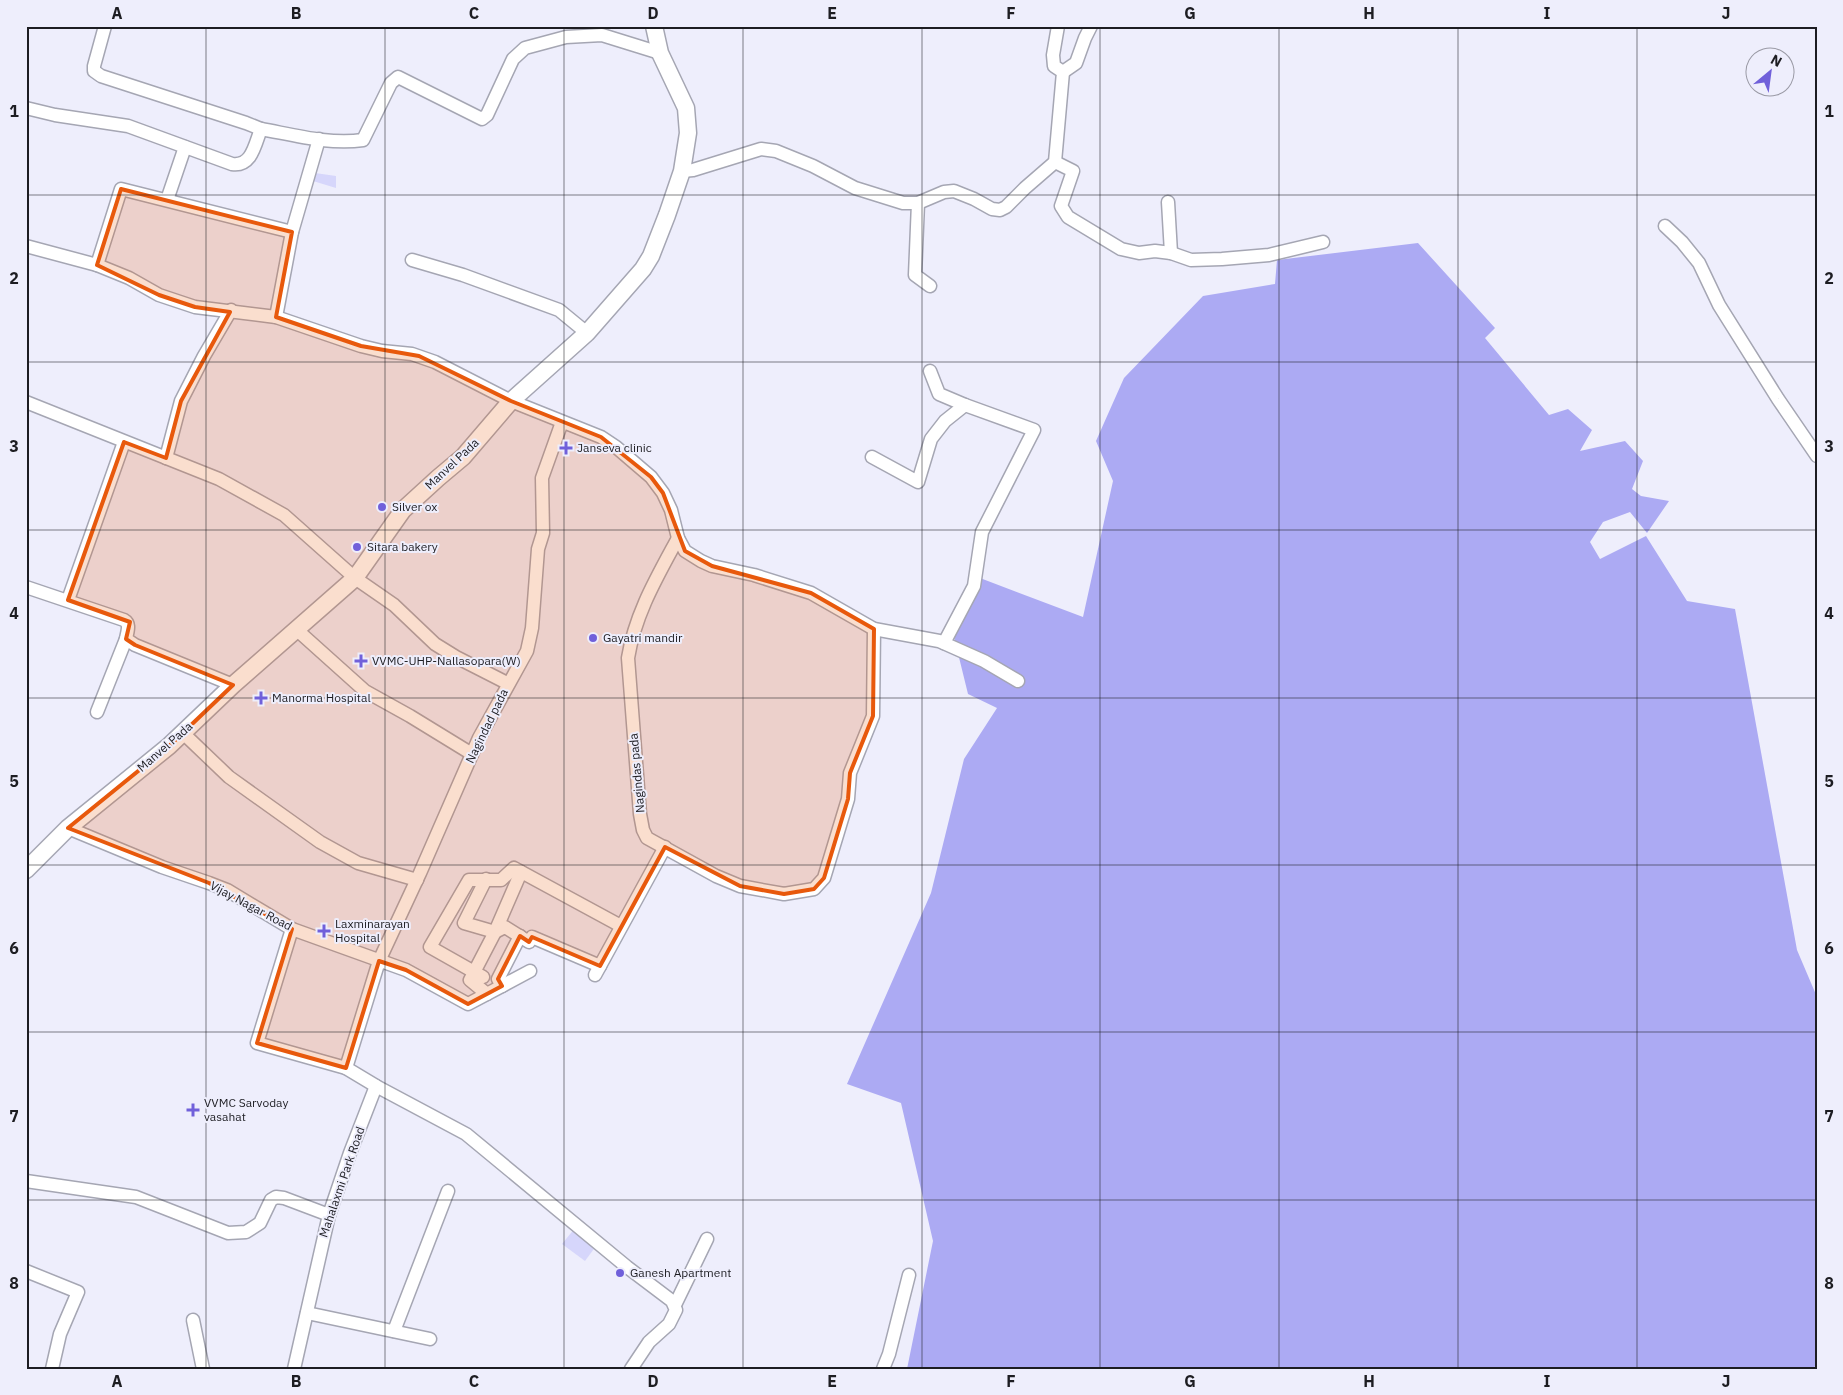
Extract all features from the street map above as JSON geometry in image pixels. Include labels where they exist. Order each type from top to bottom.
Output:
[{"type":"main road","name":"Manvel Pada","points":[[26,870],[68,828],[183,733],[233,684],[355,578],[404,510],[471,449],[512,401],[587,333],[643,269],[667,215],[682,171],[688,134],[686,108],[660,53],[654,26]]},
{"type":"street","points":[[105,26],[94,66],[94,71],[101,76],[261,129],[319,139],[353,142],[363,140],[391,83],[398,77],[482,119],[487,115],[512,59],[525,48],[566,37],[602,35],[660,53]]},
{"type":"street","points":[[1058,26],[1053,55],[1054,66],[1063,72]]},
{"type":"street","points":[[1063,72],[1076,63],[1085,38],[1092,26]]},
{"type":"street","points":[[682,171],[693,170],[761,149],[770,149],[813,166],[855,188],[903,203],[918,203],[944,192],[954,191],[992,209],[1000,210],[1006,207],[1055,162],[1063,72]]},
{"type":"street","points":[[26,108],[55,115],[128,126],[232,164],[240,165],[250,157],[261,129]]},
{"type":"street","points":[[276,317],[292,232],[319,139]]},
{"type":"street","points":[[167,200],[185,147]]},
{"type":"street","points":[[1055,162],[1073,171],[1061,206],[1068,217],[1121,249],[1139,253],[1156,251],[1191,260],[1222,259],[1268,255],[1323,242]]},
{"type":"street","points":[[97,265],[121,189],[292,232]]},
{"type":"street","points":[[1168,202],[1171,254]]},
{"type":"street","points":[[918,203],[915,275],[930,286]]},
{"type":"street","points":[[1665,226],[1682,242],[1699,264],[1718,305],[1817,456]]},
{"type":"street","points":[[26,246],[97,265],[129,278],[159,295],[195,307],[276,317],[361,346],[419,356],[471,379],[512,401],[601,437],[651,477],[663,493],[671,510],[678,538],[685,551],[701,561],[712,566],[754,575],[811,593],[874,629],[928,638],[984,661],[1018,681]]},
{"type":"street","points":[[412,260],[464,276],[559,310],[587,333]]},
{"type":"street","points":[[166,458],[181,401],[204,356],[231,310]]},
{"type":"street","points":[[930,371],[939,394],[1034,430],[982,532],[974,586],[944,644]]},
{"type":"street","points":[[26,402],[220,479],[284,515],[355,578],[394,605],[435,644],[456,657],[508,683]]},
{"type":"street","points":[[872,457],[918,482],[931,439],[945,421],[965,405]]},
{"type":"street","name":"Nagindad pada","points":[[346,1068],[379,961],[472,754],[508,683],[527,651],[532,628],[538,549],[543,533],[542,478],[562,422]]},
{"type":"street","points":[[68,600],[124,442]]},
{"type":"street","name":"Nagindas pada","points":[[678,538],[640,611],[630,642],[628,658],[642,830],[651,841],[716,876],[740,886],[784,894],[814,889],[824,878],[848,799],[852,765],[873,716],[874,629]]},
{"type":"street","points":[[26,587],[127,621],[129,625],[126,638],[97,712]]},
{"type":"street","points":[[297,630],[366,692],[472,754]]},
{"type":"street","points":[[126,638],[135,645],[233,684]]},
{"type":"street","points":[[183,733],[230,777],[320,842],[358,863],[417,880]]},
{"type":"street","name":"Vijay Nagar Road","points":[[68,828],[162,867],[218,886],[292,929],[406,970],[468,1004],[488,994]]},
{"type":"street","points":[[486,879],[464,923],[495,932],[505,927],[529,942],[532,937],[598,970],[665,847]]},
{"type":"street","points":[[479,974],[430,947],[469,880],[500,880],[514,868],[621,926]]},
{"type":"street","points":[[521,872],[479,974],[470,980],[488,994],[530,971]]},
{"type":"street","points":[[292,929],[257,1043],[346,1068],[466,1134],[675,1305]]},
{"type":"street","points":[[502,986],[498,979],[520,936]]},
{"type":"street","name":"Mahalaxmi Park Road","points":[[294,1369],[329,1216],[350,1153],[376,1086]]},
{"type":"street","points":[[26,1181],[136,1197],[228,1233],[246,1232],[260,1223],[271,1200],[276,1197],[284,1198],[329,1216]]},
{"type":"street","points":[[394,1331],[428,1248],[448,1191]]},
{"type":"street","points":[[631,1369],[649,1342],[669,1324],[676,1310],[675,1305],[707,1239]]},
{"type":"street","points":[[26,1271],[78,1292],[60,1334],[52,1369]]},
{"type":"street","points":[[883,1369],[889,1354],[910,1275]]},
{"type":"street","points":[[307,1313],[430,1339]]},
{"type":"street","points":[[193,1320],[203,1369]]},
{"type":"highlighted area","points":[[121,189],[292,232],[276,317],[361,346],[419,356],[511,401],[601,437],[616,447],[651,477],[663,493],[685,551],[712,566],[811,593],[874,629],[873,716],[850,773],[848,799],[824,878],[814,889],[784,894],[740,886],[665,847],[600,966],[532,937],[529,942],[520,936],[498,979],[502,986],[468,1004],[406,970],[379,961],[346,1068],[257,1043],[292,929],[209,883],[68,828],[169,746],[233,685],[135,645],[126,639],[130,622],[68,600],[124,442],[166,458],[181,401],[230,312],[195,307],[159,295],[97,265]]},
{"type":"shaded area","points":[[315,173],[336,176],[336,188],[313,181]]},
{"type":"shaded area","points":[[1418,243],[1495,328],[1485,338],[1549,415],[1568,409],[1592,430],[1580,451],[1625,441],[1643,461],[1632,489],[1641,496],[1669,501],[1647,533],[1630,512],[1603,522],[1590,542],[1600,559],[1646,536],[1687,601],[1735,609],[1797,950],[1817,997],[1817,1359],[1814,1369],[907,1369],[933,1241],[901,1103],[847,1084],[931,893],[964,759],[997,708],[968,694],[954,637],[980,578],[1083,617],[1113,481],[1096,441],[1124,378],[1203,296],[1275,284],[1277,260]]},
{"type":"shaded area","points":[[575,1228],[596,1246],[585,1261],[562,1244]]},
{"type":"place","name":"Janseva clinic","points":[[566,448]]},
{"type":"place","name":"Silver ox","points":[[382,507]]},
{"type":"place","name":"Sitara bakery","points":[[357,547]]},
{"type":"place","name":"Gayatri mandir","points":[[593,638]]},
{"type":"place","name":"VVMC-UHP-Nallasopara(W)","points":[[361,661]]},
{"type":"place","name":"Manorma Hospital","points":[[261,698]]},
{"type":"place","name":"Laxminarayan Hospital","points":[[324,931]]},
{"type":"place","name":"VVMC Sarvoday vasahat","points":[[193,1110]]},
{"type":"place","name":"Ganesh Apartment","points":[[620,1273]]}]
